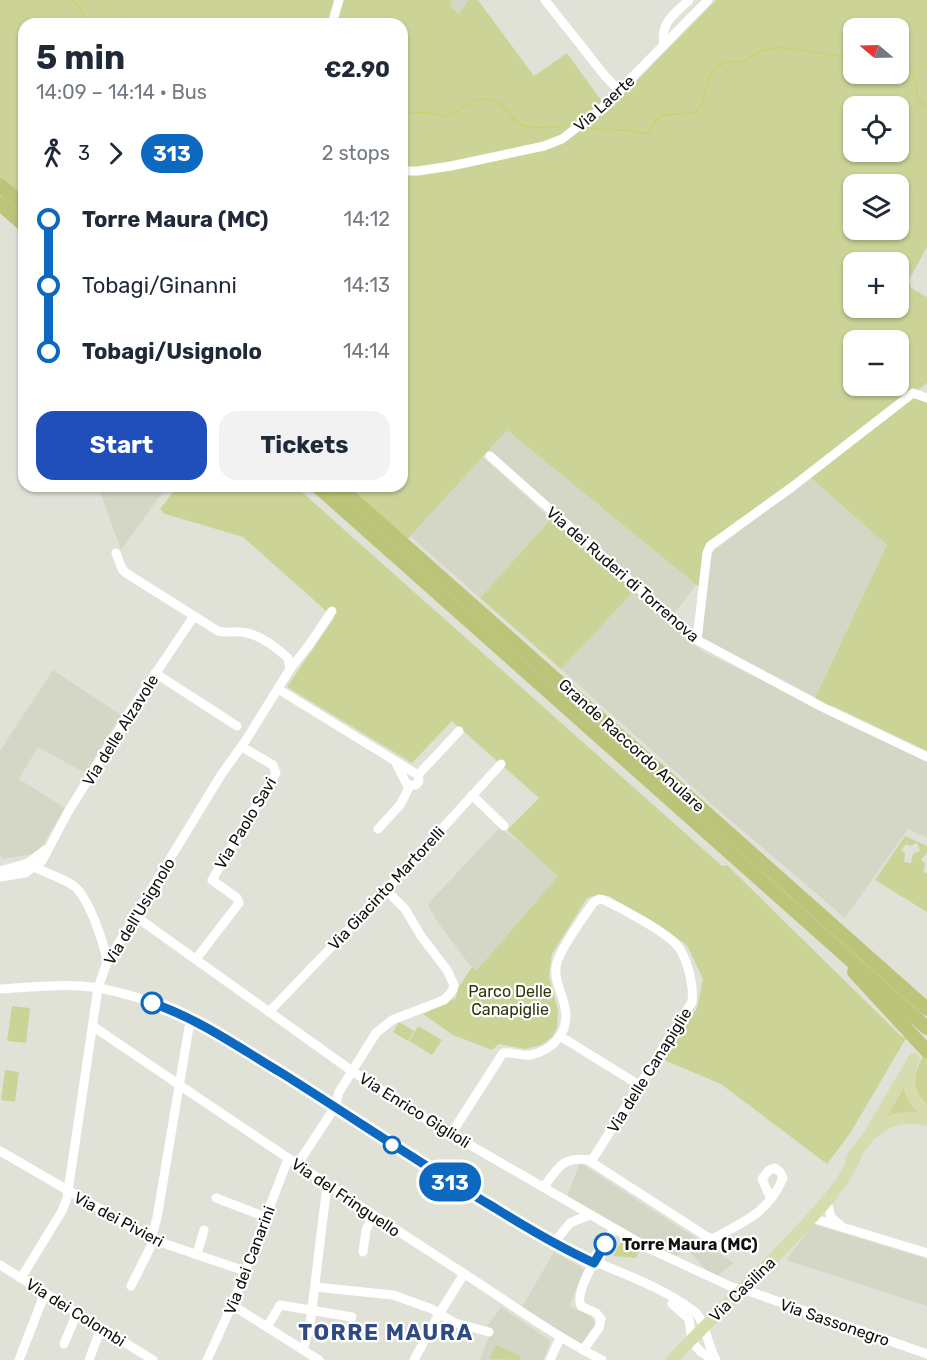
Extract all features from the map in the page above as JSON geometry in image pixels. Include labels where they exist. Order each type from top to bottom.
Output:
[{"type":"highway","points":[[0,185],[18,201]]},
{"type":"highway","points":[[0,204],[18,220]]},
{"type":"highway","name":"Grande Raccordo Anulare","points":[[323,492],[927,1028]]},
{"type":"highway","name":"Grande Raccordo Anulare","points":[[345,492],[927,1010]]},
{"type":"highway","points":[[821,915],[840,924],[927,998]]},
{"type":"highway","points":[[830,942],[861,981],[927,1051]]},
{"type":"main road","name":"Via Casilina","points":[[672,1360],[772,1261],[827,1202],[914,1059],[909,1088],[914,1099],[927,1112]]},
{"type":"main road","points":[[868,1137],[884,1124],[897,1119],[913,1117],[927,1120]]},
{"type":"main road","name":"Via Casilina","points":[[812,1218],[830,1186],[856,1155]]},
{"type":"street","points":[[334,18],[339,0]]},
{"type":"street","points":[[545,0],[619,91]]},
{"type":"street","points":[[664,45],[665,24],[689,0]]},
{"type":"street","name":"Via Laerte","points":[[408,170],[447,167],[553,144],[582,125],[619,91],[708,0]]},
{"type":"street","points":[[697,640],[707,554],[710,546],[792,487],[913,393],[927,398]]},
{"type":"street","name":"Via dei Ruderi di Torrenova","points":[[489,456],[697,640],[822,707],[927,757]]},
{"type":"street","points":[[116,553],[126,573],[221,632],[230,634],[245,632],[260,639],[288,658],[290,669]]},
{"type":"street","name":"Via dell'Usignolo","points":[[21,1278],[62,1211],[68,1192],[98,988],[107,961],[215,784],[242,747],[290,669],[332,611]]},
{"type":"street","name":"Via delle Alzavole","points":[[31,866],[49,846],[131,710],[194,616]]},
{"type":"street","points":[[155,674],[237,726]]},
{"type":"street","points":[[278,689],[418,775],[417,784],[410,786],[399,805],[378,829]]},
{"type":"street","points":[[418,775],[459,731]]},
{"type":"street","name":"Via Paolo Savi","points":[[196,959],[239,903],[238,899],[212,880],[276,771],[273,765],[242,747]]},
{"type":"street","points":[[395,761],[404,782],[410,786]]},
{"type":"street","name":"Via Giacinto Martorelli","points":[[269,1012],[386,890],[501,764]]},
{"type":"street","points":[[472,795],[504,826]]},
{"type":"street","points":[[0,877],[23,874],[31,866]]},
{"type":"street","points":[[0,871],[31,866],[78,890],[102,937],[107,961]]},
{"type":"street","points":[[297,1165],[335,1107],[336,1097],[370,1042],[386,1024],[441,1002],[453,990],[454,985],[447,970],[420,936],[406,911],[386,890]]},
{"type":"street","name":"Via delle Canapiglie","points":[[560,1036],[566,1015],[556,979],[557,962],[597,900],[604,900],[634,916],[675,944],[683,956],[693,995],[688,1008],[594,1157],[588,1160]]},
{"type":"street","name":"Via Enrico Giglioli","points":[[135,916],[403,1106],[656,1252],[743,1290]]},
{"type":"street","points":[[0,989],[70,986],[98,988],[143,1000],[191,1018],[433,1171],[554,1243],[594,1263],[652,1285],[693,1311],[699,1316],[704,1326],[707,1342],[715,1360]]},
{"type":"street","name":"Via del Fringuello","points":[[94,1027],[373,1216],[560,1338],[602,1360]]},
{"type":"street","points":[[131,1286],[153,1239],[189,1027]]},
{"type":"street","points":[[451,1134],[503,1053],[532,1055],[547,1049],[560,1036],[639,1085]]},
{"type":"street","name":"Via dei Pivieri","points":[[0,1151],[153,1239],[245,1271]]},
{"type":"street","name":"Via dei Canarini","points":[[207,1360],[232,1305],[288,1158]]},
{"type":"street","points":[[544,1187],[564,1162],[578,1158],[588,1160],[709,1238],[714,1238],[757,1215],[771,1199]]},
{"type":"street","points":[[303,1350],[309,1335],[327,1185]]},
{"type":"street","points":[[216,1198],[266,1216]]},
{"type":"street","points":[[827,1202],[831,1217],[844,1228]]},
{"type":"street","points":[[554,1243],[570,1222],[589,1215]]},
{"type":"street","points":[[363,1252],[366,1230],[373,1216]]},
{"type":"street","points":[[812,1218],[927,1253]]},
{"type":"street","points":[[583,1350],[601,1322],[598,1315],[582,1307],[578,1299],[594,1263],[614,1229]]},
{"type":"street","points":[[198,1254],[204,1230]]},
{"type":"street","name":"Via dei Colombi","points":[[0,1265],[153,1360]]},
{"type":"street","points":[[416,1359],[439,1314],[464,1274]]},
{"type":"street","points":[[634,1279],[686,1315],[691,1323],[691,1340],[697,1348],[715,1360]]},
{"type":"street","points":[[315,1287],[391,1294],[426,1307],[455,1323],[489,1332]]},
{"type":"street","name":"Via Sassonegro","points":[[743,1290],[927,1354]]},
{"type":"street","points":[[19,1360],[45,1293]]},
{"type":"street","points":[[232,1305],[319,1360]]},
{"type":"street","points":[[267,1327],[279,1305],[352,1317]]},
{"type":"street","points":[[64,1344],[77,1313]]},
{"type":"street","points":[[89,1360],[101,1328]]},
{"type":"street","points":[[550,1360],[560,1338]]},
{"type":"shaded area","points":[[451,0],[469,0],[459,14],[452,8]]},
{"type":"shaded area","points":[[507,429],[697,584],[673,615],[488,450]]},
{"type":"shaded area","points":[[482,456],[551,519],[480,598],[410,536]]},
{"type":"shaded area","points":[[810,476],[887,545],[815,697],[700,637],[710,554]]},
{"type":"shaded area","points":[[100,492],[163,492],[121,550]]},
{"type":"shaded area","points":[[634,591],[702,651],[927,761],[927,838],[908,829],[845,918],[724,815],[561,669]]},
{"type":"shaded area","points":[[53,670],[121,715],[85,773],[38,747],[19,779],[65,808],[41,848],[32,854],[2,859],[0,854],[0,751]]},
{"type":"shaded area","points":[[500,827],[559,875],[477,970],[468,963],[434,917],[428,904]]},
{"type":"shaded area","points":[[580,1163],[734,1263],[717,1276],[706,1270],[686,1247],[677,1256],[657,1249],[567,1196]]},
{"type":"shaded area","points":[[813,1224],[927,1259],[927,1306],[786,1260]]},
{"type":"shaded area","points":[[554,1252],[584,1271],[569,1306],[591,1316],[595,1324],[580,1344],[522,1307]]},
{"type":"shaded area","points":[[501,1307],[551,1341],[543,1360],[480,1360],[491,1331],[485,1329]]},
{"type":"green space","points":[[0,0],[451,0],[452,8],[459,14],[469,0],[478,0],[534,76],[567,53],[608,110],[716,0],[927,0],[927,247],[909,280],[911,288],[927,297],[927,383],[914,393],[927,398],[927,751],[833,706],[829,710],[813,702],[887,545],[808,475],[709,547],[703,590],[507,430],[393,555],[324,492],[408,492],[408,18],[18,18],[18,221],[0,205]]},
{"type":"green space","name":"Parco Delle Canapiglie","points":[[173,492],[302,492],[722,866],[727,865],[901,1036],[906,1038],[851,1132],[827,1164],[721,1084],[664,1060],[697,1008],[703,979],[687,945],[609,896],[587,898],[552,954],[549,976],[558,1011],[557,1028],[552,1037],[541,1045],[525,1049],[499,1044],[492,1050],[453,1035],[423,1014],[456,998],[457,990],[472,967],[477,970],[558,876],[507,830],[539,798],[452,721],[412,763],[287,687],[334,618],[243,537],[165,514],[160,509]]},
{"type":"green space","points":[[551,519],[634,591],[561,669],[480,598]]},
{"type":"green space","points":[[905,836],[927,846],[927,853],[921,859],[925,863],[924,872],[927,873],[927,912],[875,880]],"holes":[[[917,843],[920,851],[913,854],[911,863],[904,862],[905,853],[901,850],[906,844],[910,846]]]},
{"type":"green space","points":[[12,1006],[30,1008],[26,1043],[7,1041]]},
{"type":"green space","points":[[399,1022],[414,1031],[408,1041],[393,1032]]},
{"type":"green space","points":[[418,1026],[442,1040],[432,1055],[409,1041]]},
{"type":"green space","points":[[924,1053],[927,1056],[927,1108],[920,1103],[912,1080]]},
{"type":"green space","points":[[5,1070],[19,1072],[15,1102],[1,1100]]},
{"type":"green space","points":[[906,1081],[925,1116],[880,1122]]},
{"type":"green space","points":[[622,1240],[640,1250],[636,1258],[613,1256]]},
{"type":"green space","points":[[496,1345],[521,1356],[519,1360],[490,1359]]},
{"type":"waterway","points":[[71,0],[78,5],[86,18]]},
{"type":"waterway","points":[[592,129],[625,130],[643,134],[648,132],[657,119],[663,115],[694,113],[701,106],[709,78],[716,68],[726,62],[745,61],[761,51],[779,47],[843,56]]},
{"type":"waterway","points":[[909,69],[915,79],[918,97],[927,106]]},
{"type":"waterway","points":[[408,114],[426,112],[446,116],[477,100],[484,99],[499,103],[522,125],[534,128],[562,127]]},
{"type":"bus line","name":"313","points":[[152,1003],[184,1015],[213,1031],[340,1110],[402,1152],[554,1243],[594,1263],[605,1244]]},
{"type":"place","name":"Torre Maura (MC)","points":[[605,1244]]},
{"type":"district","name":"TORRE MAURA","points":[[386,1332]]}]
